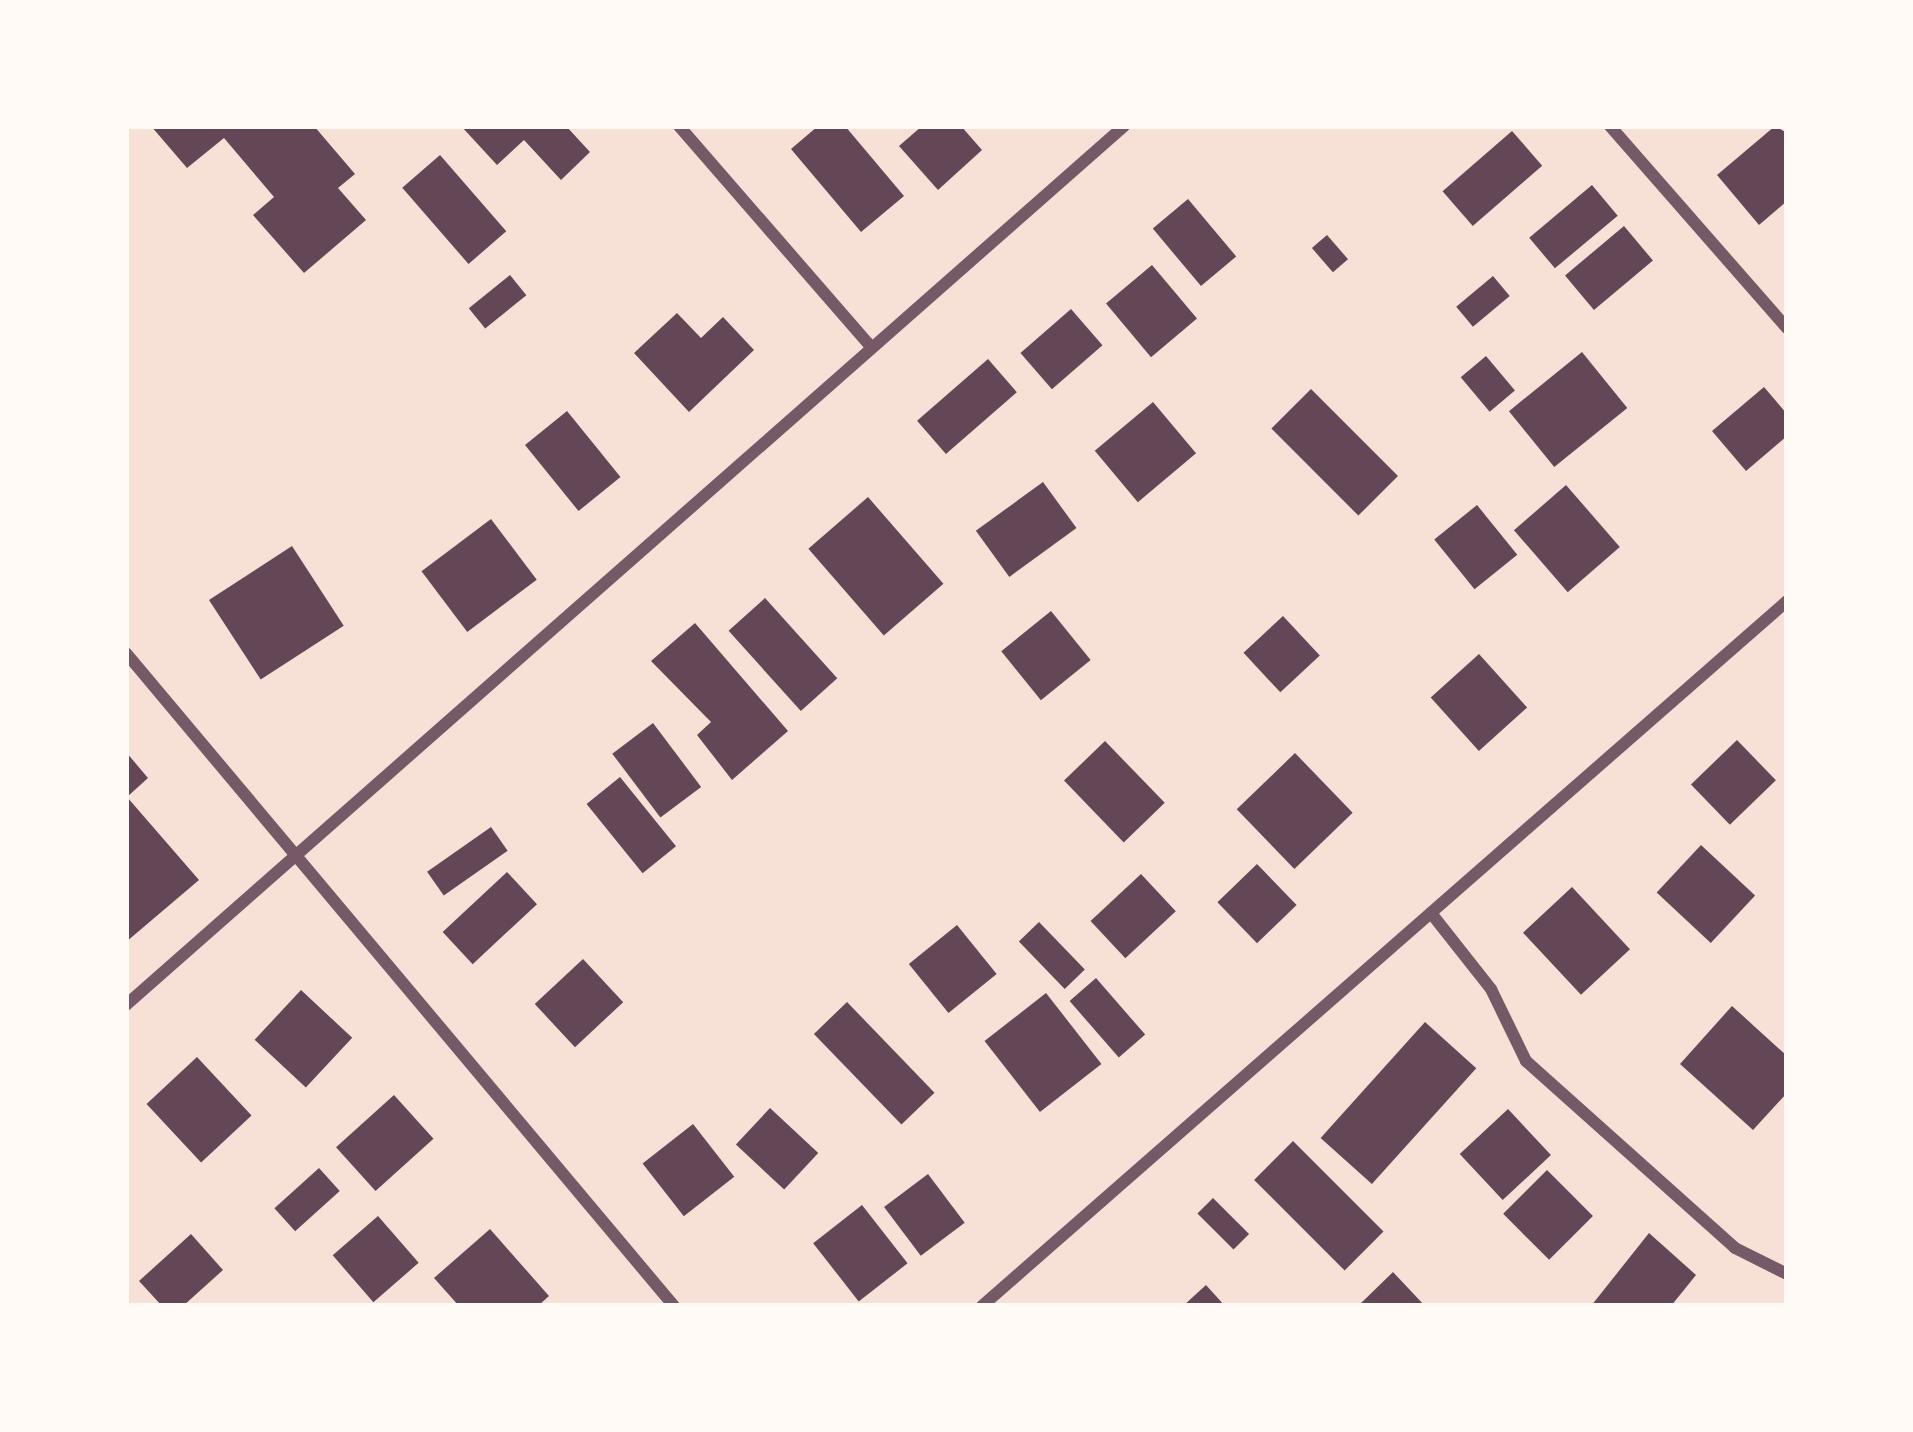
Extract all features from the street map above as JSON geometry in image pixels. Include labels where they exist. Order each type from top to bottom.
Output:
[{"type":"street","points":[[679,126],[872,348]]},
{"type":"street","points":[[126,1005],[1124,126]]},
{"type":"street","points":[[1610,126],[1787,328]]},
{"type":"street","points":[[982,1306],[1787,601]]},
{"type":"street","points":[[126,652],[674,1306]]},
{"type":"street","points":[[1431,913],[1492,989],[1526,1061],[1735,1248],[1787,1274]]},
{"type":"building","points":[[151,126],[314,126],[355,174],[338,188],[366,220],[304,273],[253,215],[274,197],[224,138],[187,168]]},
{"type":"building","points":[[461,126],[566,126],[590,152],[561,180],[524,140],[497,165]]},
{"type":"building","points":[[818,126],[845,126],[904,196],[861,232],[791,149]]},
{"type":"building","points":[[922,126],[961,126],[982,150],[938,190],[899,146]]},
{"type":"building","points":[[1775,126],[1787,133],[1787,201],[1759,225],[1717,175]]},
{"type":"building","points":[[1512,131],[1542,166],[1473,226],[1443,191]]},
{"type":"building","points":[[440,155],[506,231],[469,264],[402,188]]},
{"type":"building","points":[[1592,185],[1618,216],[1555,268],[1529,238]]},
{"type":"building","points":[[1188,199],[1236,256],[1201,286],[1153,229]]},
{"type":"building","points":[[1624,226],[1653,260],[1594,310],[1565,275]]},
{"type":"building","points":[[1327,235],[1348,259],[1333,272],[1312,248]]},
{"type":"building","points":[[1152,265],[1197,319],[1151,357],[1106,304]]},
{"type":"building","points":[[510,275],[526,295],[485,329],[469,308]]},
{"type":"building","points":[[1493,276],[1510,296],[1473,327],[1456,307]]},
{"type":"building","points":[[1071,309],[1102,345],[1052,389],[1020,353]]},
{"type":"building","points":[[677,313],[701,338],[723,317],[754,350],[689,412],[634,353]]},
{"type":"building","points":[[1582,352],[1627,408],[1554,467],[1509,411]]},
{"type":"building","points":[[1486,356],[1515,390],[1490,412],[1461,377]]},
{"type":"building","points":[[988,359],[1017,392],[946,454],[917,421]]},
{"type":"building","points":[[1764,387],[1787,414],[1787,436],[1746,471],[1712,431]]},
{"type":"building","points":[[1311,389],[1398,476],[1358,516],[1271,429]]},
{"type":"building","points":[[1153,402],[1196,453],[1138,502],[1095,451]]},
{"type":"building","points":[[567,411],[620,477],[579,511],[525,445]]},
{"type":"building","points":[[1043,482],[1077,528],[1009,577],[976,531]]},
{"type":"building","points":[[1566,485],[1620,547],[1568,592],[1514,530]]},
{"type":"building","points":[[868,497],[943,584],[884,636],[808,549]]},
{"type":"building","points":[[1477,505],[1517,555],[1475,589],[1434,540]]},
{"type":"building","points":[[491,519],[537,580],[467,632],[422,571]]},
{"type":"building","points":[[292,546],[344,626],[261,680],[209,600]]},
{"type":"building","points":[[765,598],[837,678],[801,711],[729,631]]},
{"type":"building","points":[[1051,611],[1091,660],[1041,700],[1001,651]]},
{"type":"building","points":[[1283,616],[1320,655],[1280,692],[1244,653]]},
{"type":"building","points":[[695,623],[788,731],[732,780],[697,735],[711,722],[651,661]]},
{"type":"building","points":[[1479,654],[1527,708],[1479,751],[1431,697]]},
{"type":"building","points":[[653,723],[701,787],[660,818],[612,754]]},
{"type":"building","points":[[1737,740],[1776,780],[1730,825],[1691,784]]},
{"type":"building","points":[[1105,741],[1165,803],[1124,842],[1064,781]]},
{"type":"building","points":[[126,752],[148,778],[127,797],[199,880],[126,942]]},
{"type":"building","points":[[1295,753],[1353,813],[1294,869],[1237,809]]},
{"type":"building","points":[[620,777],[676,846],[643,873],[587,804]]},
{"type":"building","points":[[491,827],[508,851],[444,895],[427,872]]},
{"type":"building","points":[[1701,845],[1755,895],[1711,943],[1657,893]]},
{"type":"building","points":[[1257,864],[1297,905],[1257,943],[1217,902]]},
{"type":"building","points":[[507,872],[537,904],[473,964],[443,932]]},
{"type":"building","points":[[1141,874],[1176,911],[1125,958],[1091,921]]},
{"type":"building","points":[[1572,887],[1630,949],[1581,995],[1523,933]]},
{"type":"building","points":[[1039,922],[1085,969],[1065,989],[1019,941]]},
{"type":"building","points":[[957,925],[997,974],[948,1013],[909,964]]},
{"type":"building","points":[[583,959],[623,1002],[575,1047],[535,1004]]},
{"type":"building","points":[[1096,978],[1145,1035],[1119,1058],[1070,1001]]},
{"type":"building","points":[[301,990],[352,1038],[306,1087],[255,1040]]},
{"type":"building","points":[[1046,993],[1101,1064],[1040,1112],[985,1041]]},
{"type":"building","points":[[847,1002],[935,1093],[901,1125],[814,1034]]},
{"type":"building","points":[[1732,1006],[1787,1056],[1787,1093],[1753,1130],[1680,1064]]},
{"type":"building","points":[[1425,1022],[1476,1068],[1372,1184],[1321,1138]]},
{"type":"building","points":[[197,1057],[252,1116],[201,1163],[147,1104]]},
{"type":"building","points":[[394,1095],[433,1139],[376,1191],[336,1147]]},
{"type":"building","points":[[770,1108],[818,1153],[784,1190],[736,1145]]},
{"type":"building","points":[[1508,1109],[1551,1155],[1503,1200],[1460,1154]]},
{"type":"building","points":[[693,1124],[734,1177],[684,1216],[643,1163]]},
{"type":"building","points":[[1293,1141],[1384,1232],[1345,1270],[1254,1180]]},
{"type":"building","points":[[319,1168],[340,1191],[295,1231],[274,1208]]},
{"type":"building","points":[[1547,1170],[1593,1216],[1549,1260],[1503,1214]]},
{"type":"building","points":[[928,1174],[965,1223],[921,1256],[884,1207]]},
{"type":"building","points":[[1213,1198],[1249,1234],[1234,1250],[1197,1214]]},
{"type":"building","points":[[862,1205],[908,1263],[859,1301],[813,1243]]},
{"type":"building","points":[[378,1216],[419,1263],[373,1302],[333,1255]]},
{"type":"building","points":[[490,1229],[549,1296],[538,1306],[459,1306],[434,1278]]},
{"type":"building","points":[[1649,1233],[1696,1275],[1671,1306],[1591,1306]]},
{"type":"building","points":[[191,1234],[223,1270],[183,1306],[162,1306],[139,1281]]},
{"type":"building","points":[[1393,1272],[1425,1306],[1358,1306]]},
{"type":"building","points":[[1206,1285],[1225,1306],[1183,1306]]}]
